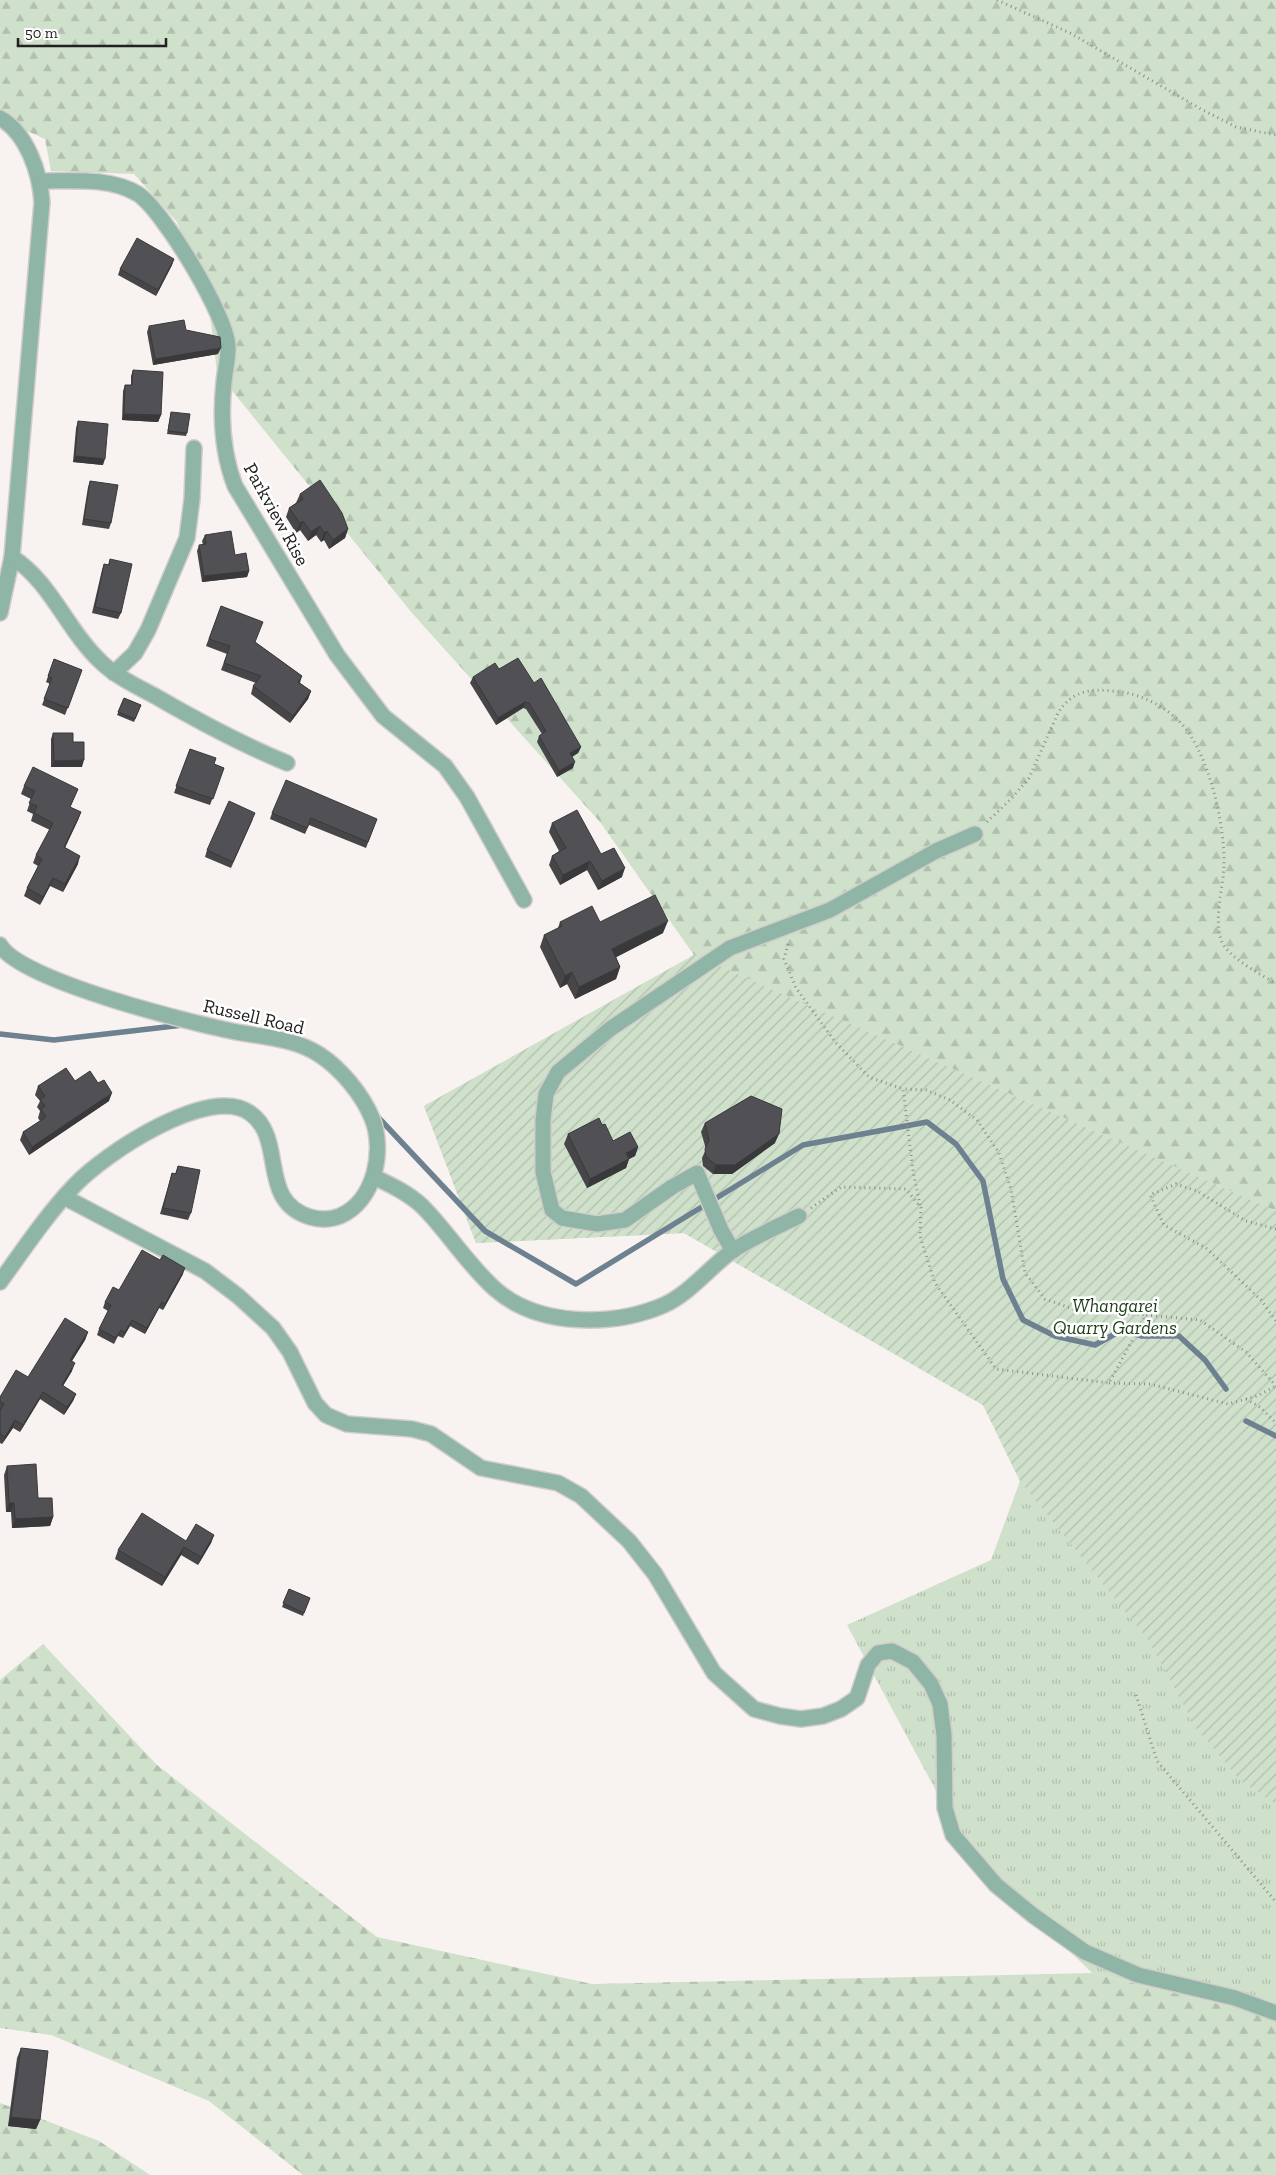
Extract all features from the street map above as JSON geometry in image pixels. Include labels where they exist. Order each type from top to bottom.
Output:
[{"type":"street","points":[[0,118],[22,140],[41,181],[42,202],[12,558],[0,613]]},
{"type":"street","name":"Parkview Rise","points":[[41,181],[94,181],[137,194],[153,208],[167,228],[208,292],[226,331],[228,348],[222,404],[222,440],[226,462],[235,486],[337,655],[383,716],[445,766],[467,797],[524,900]]},
{"type":"street","points":[[114,673],[136,653],[148,630],[187,538],[192,499],[194,448]]},
{"type":"street","points":[[12,558],[23,564],[39,581],[89,650],[114,673],[243,744],[287,763]]},
{"type":"street","points":[[733,1251],[721,1230],[698,1173],[672,1187],[625,1220],[598,1224],[562,1218],[552,1210],[543,1172],[542,1145],[546,1094],[558,1072],[610,1029],[730,948],[830,910],[936,851],[975,834]]},
{"type":"street","name":"Russell Road","points":[[0,945],[3,950],[21,964],[104,997],[155,1014],[219,1029],[293,1042],[320,1054],[345,1076],[372,1118],[377,1146],[374,1176],[362,1198],[341,1216],[320,1220],[301,1214],[283,1198],[274,1174],[270,1146],[263,1126],[249,1112],[228,1104],[199,1110],[168,1121],[129,1143],[95,1166],[64,1197],[0,1282]]},
{"type":"street","points":[[374,1176],[395,1187],[422,1206],[496,1290],[528,1310],[559,1317],[584,1319],[615,1318],[665,1304],[684,1292],[733,1251],[800,1216]]},
{"type":"street","points":[[64,1197],[183,1259],[238,1296],[273,1328],[290,1352],[315,1403],[326,1415],[347,1424],[412,1429],[431,1434],[481,1468],[558,1483],[581,1496],[629,1541],[655,1574],[714,1673],[754,1708],[780,1716],[801,1719],[823,1716],[841,1709],[857,1698],[868,1666],[878,1654],[892,1652],[913,1662],[931,1684],[940,1704],[944,1735],[945,1808],[953,1835],[996,1884],[1034,1916],[1085,1952],[1138,1975],[1234,1998],[1276,2012]]},
{"type":"path","points":[[997,0],[1070,32],[1199,108],[1236,127],[1276,135]]},
{"type":"path","points":[[975,834],[1011,799],[1029,778],[1058,713],[1064,703],[1076,694],[1097,690],[1119,692],[1157,703],[1179,721],[1191,738],[1212,784],[1224,841],[1220,924],[1222,942],[1238,959],[1276,984]]},
{"type":"path","points":[[792,924],[784,959],[796,988],[836,1043],[869,1077],[903,1089],[926,1090],[950,1100],[977,1120],[999,1153],[1011,1190],[1025,1272],[1045,1298],[1076,1310],[1200,1320],[1246,1352],[1276,1386],[1228,1404],[1150,1384],[1109,1383],[996,1369],[935,1283],[920,1236],[921,1208],[910,1148],[903,1089]]},
{"type":"path","points":[[1276,1230],[1246,1221],[1197,1191],[1176,1184],[1150,1195],[1164,1225],[1206,1248],[1261,1300],[1276,1321]]},
{"type":"path","points":[[800,1216],[841,1187],[906,1189],[921,1208]]},
{"type":"path","points":[[1109,1383],[1130,1341],[1146,1315]]},
{"type":"path","points":[[1245,1399],[1260,1407],[1276,1423]]},
{"type":"path","points":[[1136,1695],[1157,1761],[1276,1902]]},
{"type":"green space","points":[[0,0],[1276,0],[1276,1211],[694,955],[600,822],[412,613],[217,372],[209,306],[177,222],[134,174],[51,171],[45,139],[0,119]]},
{"type":"green space","name":"Whangarei Quarry Gardens","points":[[694,955],[1276,1211],[1276,2022],[1267,2016],[1092,1973],[970,1854],[847,1625],[991,1560],[1020,1481],[983,1405],[684,1233],[476,1243],[424,1106]]},
{"type":"green space","name":"Whangarei Quarry Gardens","points":[[694,955],[1276,1211],[1276,1804],[1241,1781],[1196,1728],[1149,1641],[1020,1481],[983,1405],[684,1233],[476,1243],[424,1106]]},
{"type":"green space","points":[[43,1644],[157,1765],[377,1937],[592,1984],[1092,1973],[1267,2016],[1276,2022],[1276,2175],[303,2175],[209,2101],[51,2035],[0,2028],[0,1680]]},
{"type":"green space","points":[[0,2103],[99,2141],[150,2175],[0,2175]]},
{"type":"building","points":[[137,238],[174,259],[158,290],[120,269]]},
{"type":"building","points":[[184,320],[186,330],[220,337],[221,348],[155,359],[149,326]]},
{"type":"building","points":[[133,370],[163,372],[161,415],[124,414],[125,385],[132,385]]},
{"type":"building","points":[[171,412],[190,414],[187,433],[168,431]]},
{"type":"building","points":[[78,421],[108,424],[105,459],[75,456]]},
{"type":"building","points":[[320,480],[342,513],[348,529],[333,540],[327,531],[324,533],[320,526],[311,532],[303,521],[300,523],[289,508],[303,499],[300,494]]},
{"type":"building","points":[[90,481],[118,485],[111,523],[84,519]]},
{"type":"building","points":[[231,531],[235,555],[246,553],[249,571],[204,576],[199,545],[206,544],[205,535]]},
{"type":"building","points":[[110,559],[132,564],[121,613],[95,607],[104,564],[109,565]]},
{"type":"building","points":[[221,606],[263,622],[255,642],[302,676],[298,682],[311,691],[293,716],[253,686],[261,676],[224,663],[230,646],[209,639]]},
{"type":"building","points":[[518,658],[534,683],[541,678],[581,747],[570,753],[575,762],[559,771],[539,736],[546,731],[529,703],[525,702],[498,718],[473,677],[495,663],[499,669]]},
{"type":"building","points":[[54,659],[82,670],[68,708],[44,699],[52,678],[48,676]]},
{"type":"building","points":[[124,698],[141,705],[135,719],[118,712]]},
{"type":"building","points":[[53,733],[73,733],[73,742],[84,742],[84,760],[54,761]]},
{"type":"building","points":[[190,749],[216,758],[214,764],[224,768],[213,799],[176,786]]},
{"type":"building","points":[[33,767],[78,789],[70,807],[81,812],[64,847],[80,856],[65,884],[53,878],[43,897],[27,888],[42,859],[36,855],[53,823],[34,813],[37,806],[29,803],[35,791],[24,786]]},
{"type":"building","points":[[286,780],[377,819],[368,842],[311,818],[307,828],[272,813]]},
{"type":"building","points":[[229,801],[255,813],[233,862],[207,850]]},
{"type":"building","points":[[577,810],[601,854],[614,848],[625,868],[602,881],[590,861],[563,875],[552,856],[566,848],[552,823]]},
{"type":"building","points":[[655,895],[668,921],[612,949],[620,967],[579,987],[572,972],[565,976],[544,935],[562,926],[560,922],[592,906],[600,922]]},
{"type":"building","points":[[66,1068],[75,1081],[90,1071],[98,1083],[104,1080],[112,1093],[32,1147],[23,1132],[46,1117],[41,1109],[45,1106],[40,1099],[45,1096],[38,1086]]},
{"type":"building","points":[[751,1096],[782,1109],[779,1134],[735,1165],[716,1165],[706,1157],[705,1149],[709,1140],[705,1123]]},
{"type":"building","points":[[599,1118],[602,1125],[605,1124],[613,1141],[630,1132],[638,1147],[626,1153],[629,1159],[590,1179],[568,1134]]},
{"type":"building","points":[[178,1166],[200,1170],[191,1213],[163,1208],[172,1173],[176,1174]]},
{"type":"building","points":[[142,1250],[160,1260],[163,1255],[185,1268],[165,1304],[162,1302],[147,1328],[132,1320],[125,1332],[121,1330],[116,1338],[99,1329],[111,1305],[105,1302],[113,1287],[119,1290]]},
{"type":"building","points":[[65,1318],[88,1332],[70,1360],[75,1363],[62,1385],[76,1394],[67,1407],[43,1392],[23,1425],[15,1420],[5,1437],[0,1434],[0,1411],[4,1404],[0,1401],[0,1397],[16,1370],[28,1377]]},
{"type":"building","points":[[36,1464],[38,1498],[52,1498],[53,1517],[15,1519],[14,1503],[9,1503],[7,1466]]},
{"type":"building","points":[[142,1513],[186,1541],[196,1524],[214,1535],[201,1557],[184,1547],[165,1577],[118,1550]]},
{"type":"building","points":[[289,1589],[310,1598],[304,1613],[283,1603]]},
{"type":"building","points":[[21,2048],[48,2051],[40,2120],[11,2117]]},
{"type":"waterway","points":[[0,1034],[54,1040],[183,1025]]},
{"type":"waterway","points":[[376,1115],[485,1231],[576,1284],[803,1145],[927,1122],[956,1144],[983,1181],[1003,1279],[1023,1320],[1055,1336],[1095,1345],[1122,1330],[1141,1336],[1179,1336],[1205,1360],[1226,1389]]},
{"type":"waterway","points":[[1246,1421],[1276,1436]]}]
